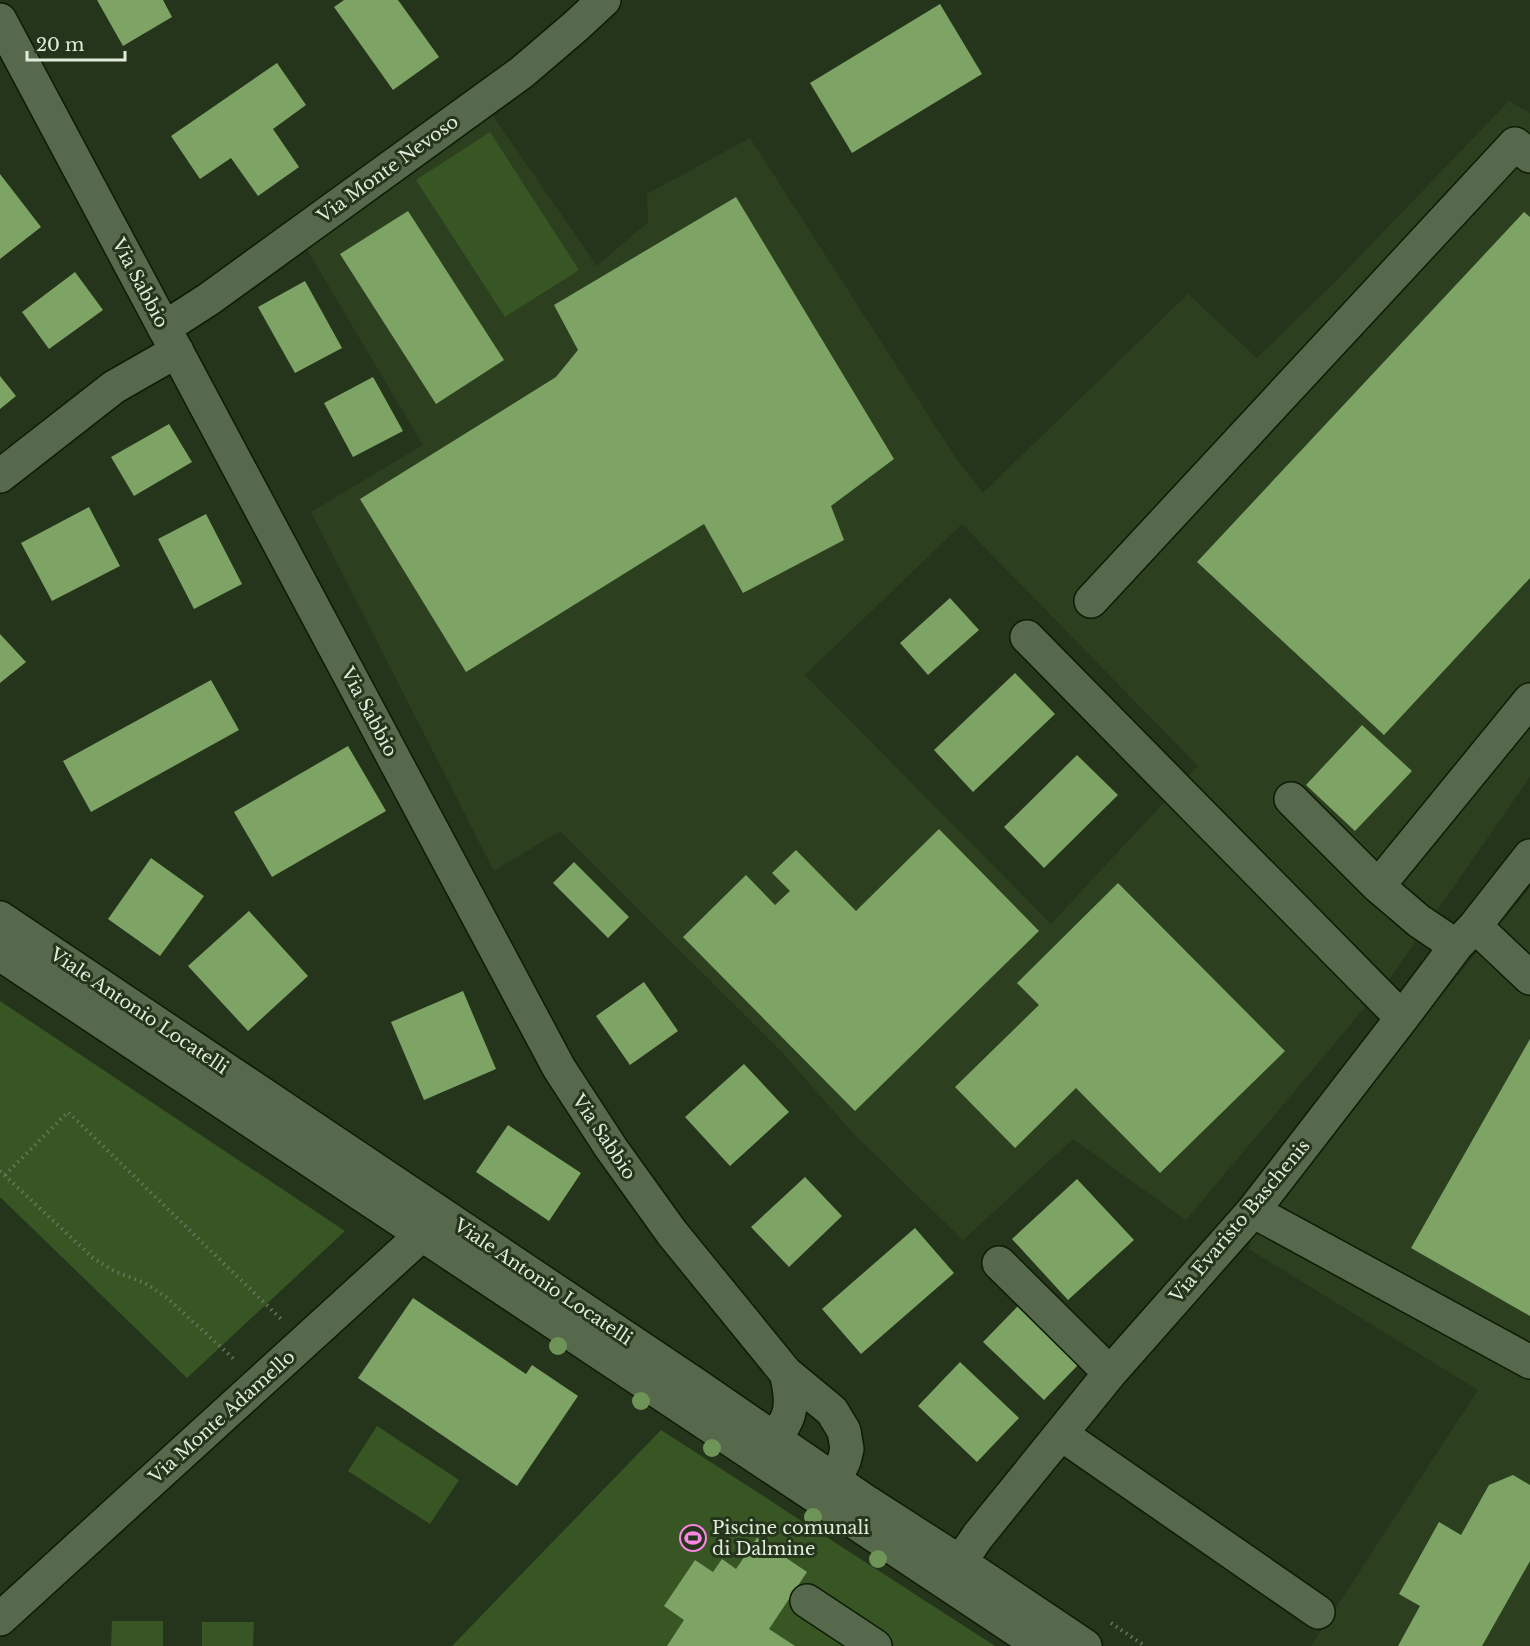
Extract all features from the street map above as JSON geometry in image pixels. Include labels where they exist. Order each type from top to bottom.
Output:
[{"type":"street","points":[[0,9],[14,0]]},
{"type":"street","name":"Via Monte Nevoso","points":[[0,476],[114,387],[170,339],[209,299],[520,73],[604,0]]},
{"type":"street","name":"Via Sabbio","points":[[0,20],[559,1068],[650,1205],[786,1373],[832,1411],[844,1431],[847,1449],[844,1461],[827,1489]]},
{"type":"street","points":[[1091,601],[1515,144],[1530,156]]},
{"type":"street","points":[[1027,637],[1402,1018]]},
{"type":"street","points":[[1378,886],[1530,700]]},
{"type":"street","points":[[1291,799],[1378,886],[1419,921],[1466,936],[1530,978]]},
{"type":"street","name":"Via Evaristo Baschenis","points":[[953,1572],[978,1536],[1110,1372],[1253,1211],[1530,856]]},
{"type":"street","name":"Viale Antonio Locatelli","points":[[0,918],[433,1225],[827,1489],[868,1503],[1041,1646]]},
{"type":"street","name":"Viale Antonio Locatelli","points":[[0,954],[433,1225]]},
{"type":"street","points":[[1253,1211],[1530,1362]]},
{"type":"street","name":"Via Monte Adamello","points":[[0,1619],[433,1225]]},
{"type":"street","points":[[999,1263],[1110,1372]]},
{"type":"street","points":[[766,1448],[786,1421],[790,1411],[791,1394],[786,1373]]},
{"type":"street","points":[[1061,1434],[1318,1612]]},
{"type":"street","name":"Viale Antonio Locatelli","points":[[953,1572],[1085,1646]]},
{"type":"street","points":[[807,1601],[875,1646]]},
{"type":"path","points":[[5,1175],[68,1112],[304,1342]]},
{"type":"path","points":[[0,1171],[93,1258],[116,1272],[145,1283],[166,1297],[260,1382]]},
{"type":"shaded area","points":[[1509,101],[1530,113],[1530,777],[1393,974],[1186,1220],[1073,1139],[963,1240],[854,1134],[780,1050],[560,831],[494,871],[311,512],[423,445],[306,248],[491,113],[597,266],[648,222],[647,194],[750,138],[957,460],[983,493],[1188,294],[1257,358],[1338,279]],"holes":[[[962,524],[1198,766],[1051,924],[805,675]]]},
{"type":"shaded area","points":[[490,132],[579,270],[505,317],[416,180]]},
{"type":"shaded area","points":[[1530,888],[1530,1646],[1311,1646],[1478,1390],[1249,1249],[1255,1222]]},
{"type":"shaded area","points":[[0,1001],[345,1231],[187,1378],[0,1197]]},
{"type":"shaded area","points":[[377,1426],[459,1480],[430,1524],[348,1471]]},
{"type":"shaded area","name":"Piscine comunali di Dalmine","points":[[661,1430],[995,1646],[452,1646]]},
{"type":"shaded area","points":[[112,1621],[163,1621],[163,1646],[111,1646]]},
{"type":"shaded area","points":[[202,1622],[254,1622],[253,1646],[202,1646]]},
{"type":"building","points":[[97,0],[163,0],[172,17],[123,46]]},
{"type":"building","points":[[344,0],[398,0],[439,57],[393,90],[334,7]]},
{"type":"building","points":[[940,4],[982,74],[852,153],[810,83]]},
{"type":"building","points":[[277,63],[306,105],[273,129],[299,167],[258,196],[231,158],[200,179],[171,136]]},
{"type":"building","points":[[0,174],[41,227],[0,259]]},
{"type":"building","points":[[736,197],[894,459],[831,506],[844,540],[743,593],[704,524],[466,672],[360,499],[556,377],[578,350],[554,305]]},
{"type":"building","points":[[408,211],[504,360],[436,404],[340,254]]},
{"type":"building","points":[[1524,212],[1530,217],[1530,578],[1384,735],[1197,562]]},
{"type":"building","points":[[75,272],[103,310],[49,349],[22,312]]},
{"type":"building","points":[[305,281],[342,348],[295,373],[258,307]]},
{"type":"building","points":[[0,376],[16,396],[0,409]]},
{"type":"building","points":[[373,377],[403,431],[353,457],[324,403]]},
{"type":"building","points":[[169,424],[192,462],[134,496],[111,457]]},
{"type":"building","points":[[89,507],[120,566],[52,601],[21,543]]},
{"type":"building","points":[[206,514],[242,584],[194,609],[158,539]]},
{"type":"building","points":[[950,598],[979,630],[928,675],[900,643]]},
{"type":"building","points":[[0,634],[26,662],[0,683]]},
{"type":"building","points":[[1015,673],[1055,714],[973,792],[934,750]]},
{"type":"building","points":[[211,680],[239,730],[91,812],[63,761]]},
{"type":"building","points":[[1362,725],[1412,771],[1355,831],[1306,785]]},
{"type":"building","points":[[348,746],[386,811],[272,877],[234,812]]},
{"type":"building","points":[[1077,755],[1118,795],[1044,868],[1004,827]]},
{"type":"building","points":[[939,829],[1039,931],[855,1111],[683,937],[746,875],[775,905],[790,891],[772,873],[796,850],[856,911]]},
{"type":"building","points":[[151,858],[204,896],[160,956],[108,919]]},
{"type":"building","points":[[574,862],[629,917],[608,938],[553,883]]},
{"type":"building","points":[[1118,883],[1285,1051],[1160,1173],[1076,1088],[1015,1148],[955,1087],[1039,1005],[1017,983]]},
{"type":"building","points":[[249,911],[308,976],[248,1031],[188,966]]},
{"type":"building","points":[[644,982],[678,1031],[630,1065],[596,1016]]},
{"type":"building","points":[[463,991],[496,1069],[424,1100],[391,1022]]},
{"type":"building","points":[[1530,1039],[1530,1316],[1411,1248]]},
{"type":"building","points":[[744,1064],[789,1112],[730,1166],[685,1117]]},
{"type":"building","points":[[508,1125],[581,1173],[549,1221],[476,1172]]},
{"type":"building","points":[[805,1177],[842,1216],[789,1267],[751,1227]]},
{"type":"building","points":[[1077,1179],[1134,1240],[1068,1300],[1012,1239]]},
{"type":"building","points":[[915,1228],[954,1273],[861,1354],[822,1309]]},
{"type":"building","points":[[413,1298],[526,1374],[532,1365],[578,1396],[517,1486],[358,1378]]},
{"type":"building","points":[[1019,1305],[1080,1363],[1044,1400],[983,1342]]},
{"type":"building","points":[[960,1362],[1019,1418],[977,1462],[918,1406]]},
{"type":"building","points":[[1513,1475],[1530,1485],[1530,1561],[1482,1646],[1398,1646],[1420,1606],[1399,1594],[1439,1522],[1461,1535],[1489,1485]]},
{"type":"building","points":[[757,1538],[807,1572],[769,1629],[795,1646],[667,1646],[684,1620],[664,1606],[695,1560],[713,1572],[722,1559],[736,1569]]},
{"type":"place","name":"Piscine comunali di Dalmine","points":[[693,1538]]}]
